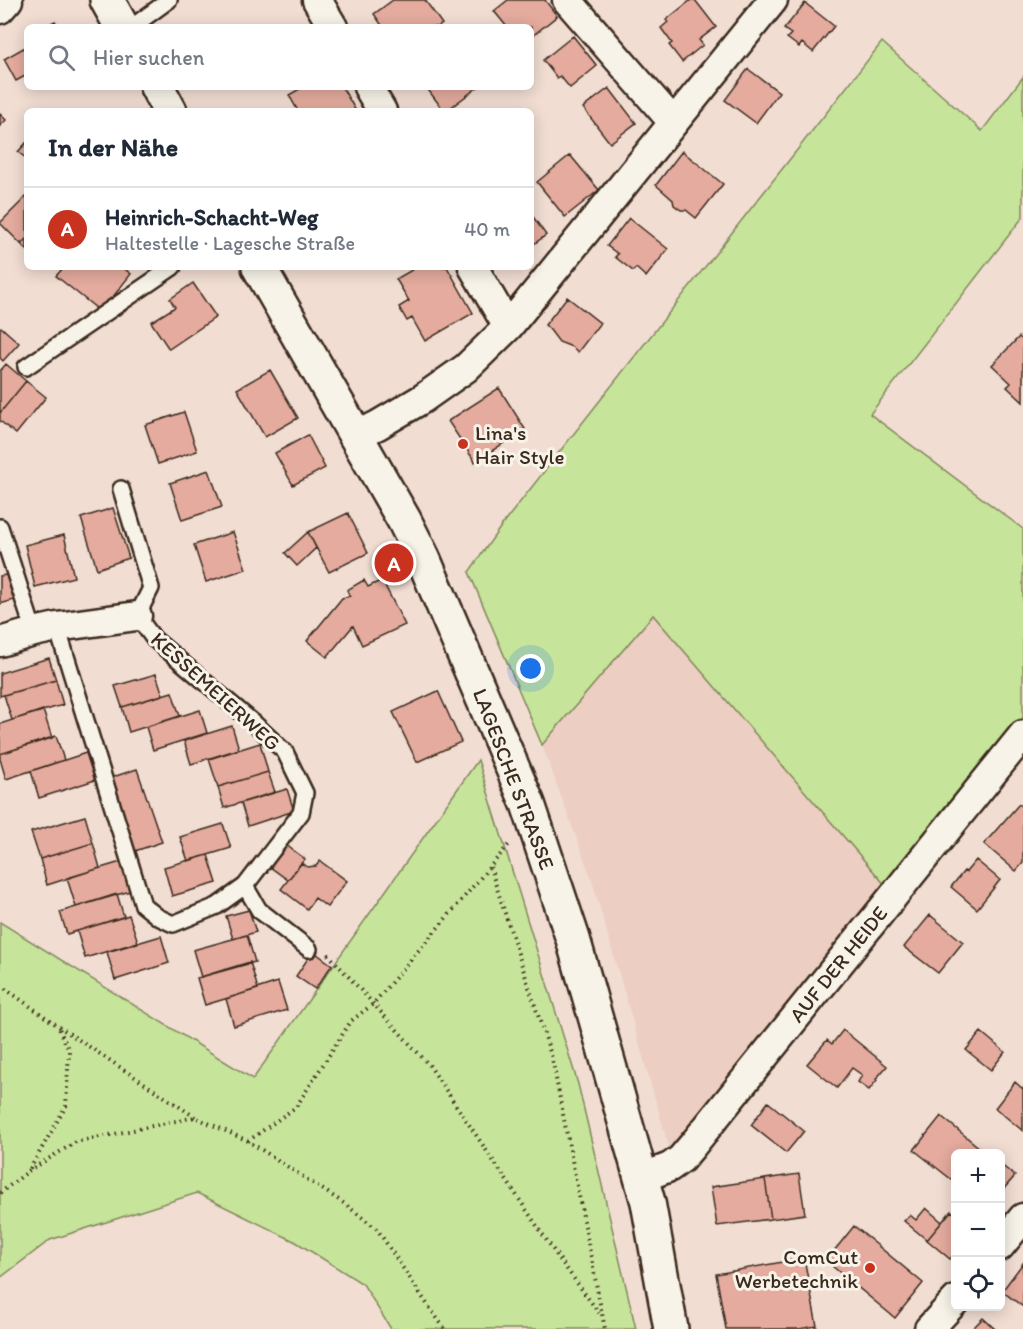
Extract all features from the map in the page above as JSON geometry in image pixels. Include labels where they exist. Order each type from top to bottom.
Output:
[{"type":"street","points":[[0,9],[8,0]]},
{"type":"street","points":[[107,0],[120,24]]},
{"type":"street","points":[[317,0],[331,24]]},
{"type":"street","points":[[567,0],[673,122]]},
{"type":"street","points":[[356,436],[422,399],[466,368],[508,327],[773,0]]},
{"type":"street","points":[[158,90],[168,108]]},
{"type":"street","points":[[370,90],[380,108]]},
{"type":"street","name":"LAGESCHE STRASSE","points":[[261,270],[404,520],[423,558],[528,804],[573,939],[648,1202],[671,1329]]},
{"type":"street","points":[[475,270],[508,327]]},
{"type":"street","name":"KESSEMEIERWEG","points":[[0,642],[46,630],[137,616]]},
{"type":"street","name":"AUF DER HEIDE","points":[[641,1178],[670,1167],[681,1159],[1023,735]]},
{"type":"street","points":[[1005,1240],[1023,1218]]},
{"type":"street","points":[[929,1329],[951,1305]]},
{"type":"lane","points":[[136,24],[169,0]]},
{"type":"lane","points":[[26,367],[169,270]]},
{"type":"lane","points":[[121,489],[151,588],[137,616]]},
{"type":"lane","points":[[0,527],[46,630]]},
{"type":"lane","name":"KESSEMEIERWEG","points":[[46,630],[144,905],[158,918],[173,924],[217,906],[245,886],[301,813],[305,793],[285,752],[154,639],[137,616]]},
{"type":"lane","points":[[245,886],[259,910],[309,949]]},
{"type":"path","points":[[248,1141],[296,1107],[351,1021],[373,1004],[513,840],[534,824]]},
{"type":"path","points":[[490,867],[552,1058],[605,1329]]},
{"type":"path","points":[[330,955],[429,1065],[558,1257],[601,1316]]},
{"type":"path","points":[[0,985],[195,1116],[248,1141],[345,1204],[377,1229],[445,1329]]},
{"type":"path","points":[[30,1170],[66,1106],[69,1051],[58,1026]]},
{"type":"path","points":[[0,1192],[30,1170],[76,1142],[195,1116]]},
{"type":"shaded area","points":[[653,614],[887,887],[671,1154],[591,877],[542,745]]},
{"type":"green space","points":[[882,42],[982,131],[1023,77],[1023,217],[870,414],[1023,529],[1023,719],[887,887],[653,615],[542,745],[469,572],[502,525]]},
{"type":"green space","points":[[478,760],[578,1084],[636,1329],[391,1329],[363,1284],[296,1242],[197,1193],[50,1240],[0,1278],[0,922],[253,1079]]},
{"type":"building","points":[[393,0],[425,0],[442,24],[381,24],[374,14]]},
{"type":"building","points":[[508,0],[545,0],[557,16],[534,35],[534,24],[505,24],[494,11]]},
{"type":"building","points":[[691,0],[695,0],[716,27],[699,40],[703,45],[682,62],[669,45],[672,43],[661,28],[668,22],[666,20]]},
{"type":"building","points":[[805,3],[834,26],[813,52],[802,43],[799,47],[787,38],[791,34],[784,29]]},
{"type":"building","points":[[573,36],[597,66],[570,88],[560,76],[557,78],[543,60]]},
{"type":"building","points":[[24,48],[24,77],[16,81],[4,59]]},
{"type":"building","points":[[748,69],[779,92],[756,123],[725,100]]},
{"type":"building","points":[[609,88],[636,123],[610,143],[583,108]]},
{"type":"building","points":[[298,90],[344,90],[354,108],[296,108],[289,95]]},
{"type":"building","points":[[428,90],[474,90],[450,108],[442,108]]},
{"type":"building","points":[[0,114],[6,120],[0,126]]},
{"type":"building","points":[[24,145],[24,157],[18,152]]},
{"type":"building","points":[[682,151],[723,184],[696,218],[686,210],[681,210],[674,205],[673,200],[656,185]]},
{"type":"building","points":[[570,155],[599,190],[565,217],[537,182]]},
{"type":"building","points":[[24,199],[24,241],[21,244],[0,223]]},
{"type":"building","points":[[534,218],[546,235],[534,244]]},
{"type":"building","points":[[629,218],[668,249],[646,277],[636,268],[633,271],[615,257],[618,254],[607,246]]},
{"type":"building","points":[[61,270],[126,270],[131,274],[101,312],[56,276]]},
{"type":"building","points":[[412,270],[449,270],[473,313],[425,341],[412,318],[407,321],[399,307],[409,301],[396,279]]},
{"type":"building","points":[[193,283],[216,317],[169,349],[151,322],[175,307],[170,299]]},
{"type":"building","points":[[567,297],[600,323],[578,352],[559,342],[545,325]]},
{"type":"building","points":[[1,327],[19,343],[3,361],[0,358]]},
{"type":"building","points":[[1019,337],[1023,340],[1023,402],[1007,387],[1011,383],[992,365]]},
{"type":"building","points":[[6,364],[26,381],[0,413],[0,371]]},
{"type":"building","points":[[270,370],[298,418],[265,437],[237,389]]},
{"type":"building","points":[[26,381],[46,397],[16,434],[0,421],[0,413]]},
{"type":"building","points":[[499,388],[525,429],[475,462],[448,421]]},
{"type":"building","points":[[184,412],[197,451],[158,464],[145,425]]},
{"type":"building","points":[[308,435],[325,468],[293,485],[275,453]]},
{"type":"building","points":[[209,470],[222,507],[182,520],[170,483]]},
{"type":"building","points":[[113,508],[129,558],[97,569],[81,518]]},
{"type":"building","points":[[348,513],[368,553],[329,572],[308,532]]},
{"type":"building","points":[[233,532],[246,569],[206,582],[194,545]]},
{"type":"building","points":[[308,532],[316,548],[297,566],[285,553]]},
{"type":"building","points":[[64,535],[74,577],[35,587],[25,545]]},
{"type":"building","points":[[6,575],[14,600],[0,604],[0,576]]},
{"type":"building","points":[[364,580],[368,587],[382,580],[405,625],[362,645],[353,626],[327,657],[307,641],[342,598],[350,596],[347,590]]},
{"type":"building","points":[[49,658],[56,680],[0,696],[0,673]]},
{"type":"building","points":[[156,674],[163,695],[122,707],[115,686]]},
{"type":"building","points":[[56,680],[63,705],[12,720],[4,695]]},
{"type":"building","points":[[438,691],[461,742],[417,762],[393,712]]},
{"type":"building","points":[[172,692],[180,716],[129,732],[122,707]]},
{"type":"building","points":[[43,710],[52,738],[0,754],[0,724]]},
{"type":"building","points":[[200,710],[207,733],[153,750],[146,727]]},
{"type":"building","points":[[232,726],[239,749],[191,764],[184,741]]},
{"type":"building","points":[[56,736],[64,760],[6,779],[0,754]]},
{"type":"building","points":[[260,743],[268,772],[218,787],[209,759]]},
{"type":"building","points":[[86,753],[95,780],[39,798],[31,771]]},
{"type":"building","points":[[137,769],[162,842],[135,851],[110,778]]},
{"type":"building","points":[[268,772],[275,792],[224,808],[218,787]]},
{"type":"building","points":[[287,789],[294,811],[248,826],[241,803]]},
{"type":"building","points":[[1019,804],[1023,807],[1023,863],[1016,871],[984,844]]},
{"type":"building","points":[[85,816],[93,843],[40,859],[31,832]]},
{"type":"building","points":[[223,824],[231,848],[188,861],[180,837]]},
{"type":"building","points":[[93,843],[100,868],[47,885],[40,859]]},
{"type":"building","points":[[286,845],[305,859],[288,880],[270,867]]},
{"type":"building","points":[[208,855],[217,883],[172,896],[164,867]]},
{"type":"building","points":[[976,860],[1000,880],[977,909],[951,887]]},
{"type":"building","points":[[320,861],[347,881],[327,907],[315,898],[307,909],[281,889],[301,863],[307,867],[316,866]]},
{"type":"building","points":[[121,862],[130,891],[76,907],[67,878]]},
{"type":"building","points":[[117,894],[124,917],[67,934],[60,912]]},
{"type":"building","points":[[249,910],[256,932],[233,939],[226,916]]},
{"type":"building","points":[[129,915],[138,942],[85,958],[77,931]]},
{"type":"building","points":[[930,915],[963,942],[938,973],[904,947]]},
{"type":"building","points":[[247,935],[255,962],[201,977],[193,950]]},
{"type":"building","points":[[161,936],[169,963],[115,980],[107,952]]},
{"type":"building","points":[[313,951],[332,965],[315,989],[296,976]]},
{"type":"building","points":[[250,962],[258,989],[205,1005],[197,978]]},
{"type":"building","points":[[278,982],[287,1010],[234,1026],[226,999]]},
{"type":"building","points":[[843,1030],[887,1066],[869,1090],[858,1082],[862,1075],[852,1068],[837,1088],[807,1064],[827,1040],[832,1044]]},
{"type":"building","points":[[981,1032],[1005,1052],[991,1070],[966,1050]]},
{"type":"building","points":[[1015,1082],[1023,1089],[1023,1131],[995,1108]]},
{"type":"building","points":[[768,1102],[804,1131],[786,1153],[751,1125]]},
{"type":"building","points":[[941,1116],[981,1149],[951,1149],[951,1179],[914,1150]]},
{"type":"building","points":[[1005,1168],[1015,1176],[1005,1187]]},
{"type":"building","points":[[799,1174],[805,1214],[771,1219],[765,1179]]},
{"type":"building","points":[[765,1179],[771,1219],[717,1226],[711,1187]]},
{"type":"building","points":[[926,1208],[942,1222],[927,1240],[904,1221],[910,1215],[916,1220]]},
{"type":"building","points":[[951,1211],[951,1258],[927,1240]]},
{"type":"building","name":"ComCut Werbetechnik","points":[[854,1226],[923,1283],[895,1318],[826,1261]]},
{"type":"building","points":[[804,1258],[817,1326],[799,1329],[726,1329],[716,1274]]},
{"type":"building","points":[[1023,1263],[1022,1306],[1005,1293],[1005,1287]]},
{"type":"building","points":[[983,1318],[995,1329],[972,1329]]},
{"type":"place","name":"Lina's Hair Style","points":[[463,444]]},
{"type":"place","name":"Heinrich-Schacht-Weg","points":[[394,563]]},
{"type":"place","name":"ComCut Werbetechnik","points":[[870,1268]]}]
